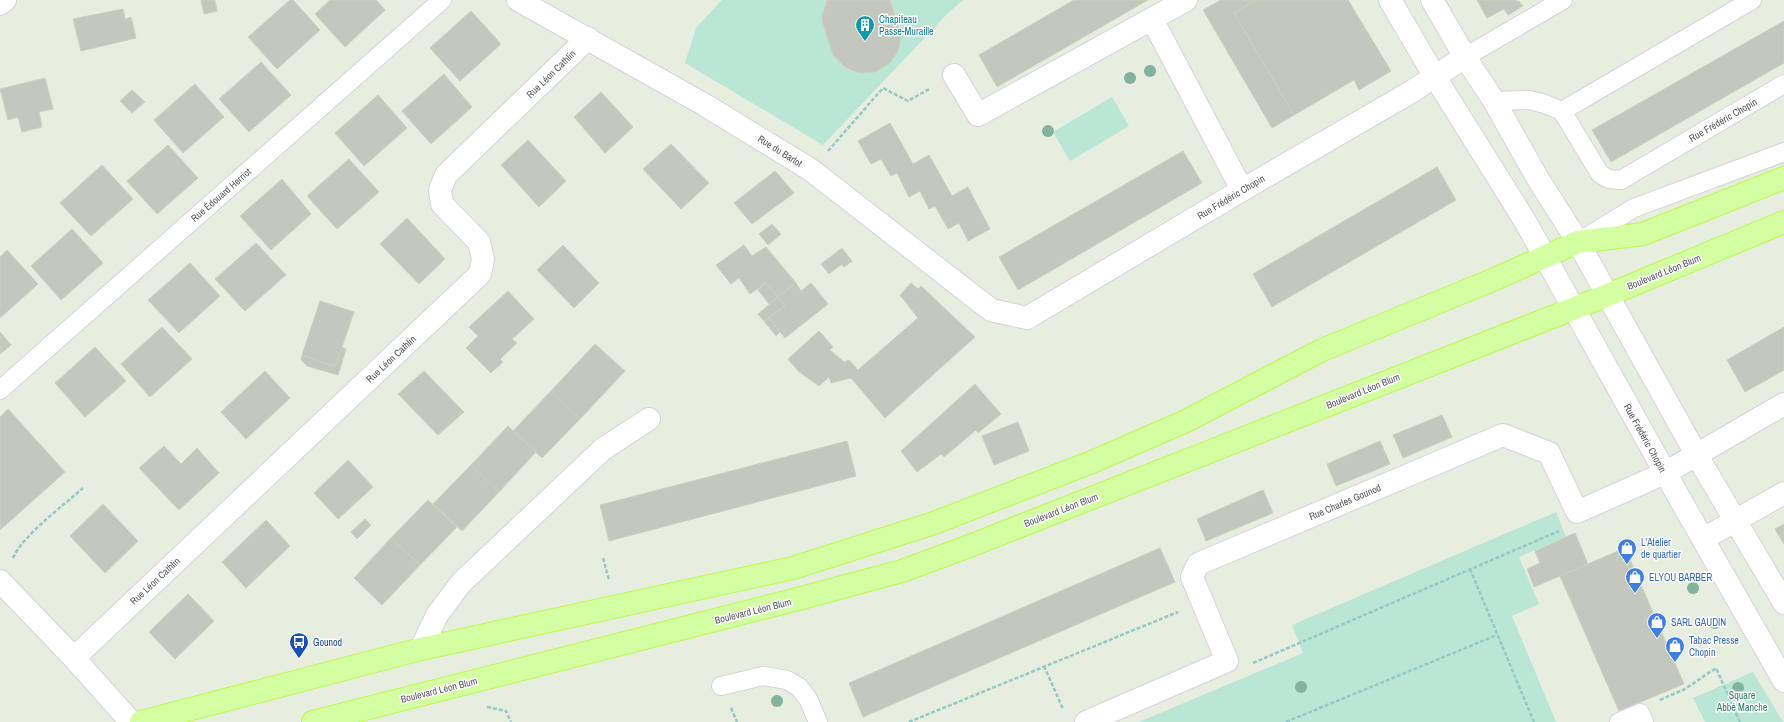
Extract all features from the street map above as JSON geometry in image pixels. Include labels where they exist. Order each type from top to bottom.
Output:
[{"type":"main road","points":[[141,722],[421,649],[793,568],[934,523],[1092,462],[1179,424],[1322,350],[1495,279],[1578,242],[1643,234],[1784,178]]},
{"type":"main road","name":"Boulevard Léon Blum","points":[[313,722],[787,602],[902,571],[1608,295],[1784,222]]},
{"type":"street","points":[[0,4],[5,0]]},
{"type":"street","name":"Rue du Barlot","points":[[518,0],[705,105],[811,170],[990,310],[1027,318]]},
{"type":"street","points":[[954,75],[978,115],[1186,0]]},
{"type":"street","name":"Rue Frédéric Chopin","points":[[1390,0],[1435,77],[1509,194],[1545,256],[1665,473],[1784,681]]},
{"type":"street","points":[[1432,0],[1465,57],[1494,101],[1538,179],[1578,242],[1696,454],[1784,603]]},
{"type":"street","points":[[1152,19],[1242,190]]},
{"type":"street","name":"Rue Léon Cathlin","points":[[74,658],[480,274],[483,259],[479,242],[442,204],[440,190],[446,175],[588,38]]},
{"type":"street","name":"Rue Frédéric Chopin","points":[[1027,318],[1435,77],[1465,57]]},
{"type":"street","points":[[1509,194],[1538,179]]},
{"type":"street","points":[[1576,512],[1665,473],[1784,404]]},
{"type":"street","points":[[421,649],[437,615],[461,584],[604,449],[649,419]]},
{"type":"street","name":"Rue Charles Gounod","points":[[1227,661],[1192,577],[1198,564],[1503,435],[1549,453],[1576,512]]},
{"type":"street","points":[[1703,539],[1784,493]]},
{"type":"street","points":[[1,582],[74,658],[131,722]]},
{"type":"street","points":[[1076,718],[1227,661]]},
{"type":"lane","name":"Rue Édouard Herriot","points":[[0,390],[442,0]]},
{"type":"lane","name":"Rue Frédéric Chopin","points":[[1465,57],[1563,0]]},
{"type":"lane","points":[[1494,101],[1529,100],[1562,111],[1752,0]]},
{"type":"lane","name":"Rue Frédéric Chopin","points":[[1562,111],[1600,174],[1609,179],[1621,180],[1784,84]]},
{"type":"lane","points":[[1578,242],[1634,208],[1784,152]]},
{"type":"lane","points":[[721,686],[763,676],[787,680],[799,688],[808,699],[818,722]]},
{"type":"lane","points":[[1619,722],[1640,713],[1644,722]]},
{"type":"path","points":[[811,170],[883,88],[908,101],[954,75]]},
{"type":"path","points":[[1,582],[16,552],[33,532],[83,488]]},
{"type":"path","points":[[1227,661],[1243,667],[1563,529],[1576,512]]},
{"type":"path","points":[[604,558],[610,586]]},
{"type":"path","points":[[1470,569],[1534,722]]},
{"type":"path","points":[[908,722],[1203,602]]},
{"type":"path","points":[[1286,722],[1497,636]]},
{"type":"path","points":[[1044,666],[1076,718]]},
{"type":"path","points":[[1658,701],[1685,689],[1716,668],[1740,722]]},
{"type":"path","points":[[486,706],[506,711],[512,722]]},
{"type":"green space","points":[[722,0],[963,0],[948,13],[823,145],[685,63],[696,28]]},
{"type":"green space","points":[[1112,97],[1129,126],[1070,161],[1053,132]]},
{"type":"green space","points":[[1556,512],[1566,537],[1519,557],[1539,604],[1512,616],[1556,722],[1139,722],[1303,653],[1292,625]]},
{"type":"green space","name":"Square Abbé Manche","points":[[1753,672],[1783,722],[1705,722],[1693,698]]},
{"type":"building","points":[[201,0],[215,0],[217,11],[204,14]]},
{"type":"building","points":[[290,0],[293,0],[320,30],[277,69],[248,37]]},
{"type":"building","points":[[330,0],[376,0],[385,10],[345,47],[315,14]]},
{"type":"building","name":"Chapiteau Passe-Muraille","points":[[827,0],[890,0],[901,35],[899,49],[890,63],[875,72],[863,73],[856,72],[845,67],[833,55],[822,16]]},
{"type":"building","points":[[1074,0],[1148,0],[997,87],[979,55]]},
{"type":"building","points":[[1221,0],[1256,0],[1234,13],[1294,115],[1272,128],[1203,10]]},
{"type":"building","points":[[1256,0],[1348,0],[1391,71],[1359,90],[1354,80],[1294,115],[1234,13]]},
{"type":"building","points":[[1477,0],[1516,0],[1523,6],[1508,15],[1504,9],[1487,18]]},
{"type":"building","points":[[123,9],[125,19],[131,17],[136,38],[81,51],[73,19]]},
{"type":"building","points":[[471,11],[501,44],[460,81],[430,48]]},
{"type":"building","points":[[1784,21],[1784,63],[1611,162],[1592,130]]},
{"type":"building","points":[[261,62],[291,95],[249,132],[219,99]]},
{"type":"building","points":[[444,74],[472,107],[431,144],[402,111]]},
{"type":"building","points":[[45,78],[53,109],[39,112],[42,127],[22,132],[18,117],[8,120],[0,89]]},
{"type":"building","points":[[195,84],[224,117],[183,153],[154,120]]},
{"type":"building","points":[[132,90],[145,102],[132,113],[120,101]]},
{"type":"building","points":[[601,92],[633,127],[605,153],[574,117]]},
{"type":"building","points":[[378,95],[407,128],[364,166],[335,133]]},
{"type":"building","points":[[890,123],[913,164],[929,155],[952,196],[968,187],[990,229],[968,241],[959,223],[948,229],[935,206],[929,209],[920,191],[909,197],[897,173],[891,176],[881,159],[871,164],[858,141]]},
{"type":"building","points":[[528,140],[566,181],[539,207],[501,165]]},
{"type":"building","points":[[671,144],[709,183],[681,209],[643,169]]},
{"type":"building","points":[[168,145],[198,178],[157,214],[127,181]]},
{"type":"building","points":[[1183,151],[1202,183],[1018,290],[999,257]]},
{"type":"building","points":[[349,159],[379,192],[337,229],[307,196]]},
{"type":"building","points":[[102,165],[133,199],[91,236],[60,203]]},
{"type":"building","points":[[1437,167],[1456,200],[1272,307],[1253,274]]},
{"type":"building","points":[[775,171],[794,193],[752,224],[734,203]]},
{"type":"building","points":[[282,179],[311,214],[271,250],[240,216]]},
{"type":"building","points":[[407,218],[445,259],[419,284],[380,244]]},
{"type":"building","points":[[772,224],[781,234],[768,245],[759,234]]},
{"type":"building","points":[[72,229],[103,263],[61,300],[31,266]]},
{"type":"building","points":[[256,243],[286,275],[245,311],[215,279]]},
{"type":"building","points":[[563,245],[599,283],[574,308],[537,270]]},
{"type":"building","points":[[744,245],[752,256],[766,247],[796,283],[778,297],[766,283],[750,294],[739,278],[731,284],[716,265]]},
{"type":"building","points":[[842,248],[852,261],[844,267],[842,264],[829,274],[821,264]]},
{"type":"building","points":[[7,250],[38,284],[0,318],[0,257]]},
{"type":"building","points":[[190,263],[220,296],[179,333],[148,300]]},
{"type":"building","points":[[766,283],[778,297],[769,304],[758,290]]},
{"type":"building","points":[[796,283],[801,291],[811,283],[828,304],[785,338],[769,318],[785,306],[778,297]]},
{"type":"building","points":[[911,283],[918,289],[921,286],[975,337],[885,418],[851,378],[831,383],[829,377],[819,386],[798,371],[788,359],[819,331],[833,347],[830,350],[844,362],[849,360],[858,370],[918,318],[900,295]]},
{"type":"building","points":[[508,291],[534,319],[512,339],[517,343],[500,359],[503,362],[491,373],[466,348],[478,336],[469,327]]},
{"type":"building","points":[[778,297],[785,306],[764,321],[758,314]]},
{"type":"building","points":[[320,301],[354,312],[335,367],[302,355]]},
{"type":"building","points":[[769,318],[780,332],[776,336],[764,321]]},
{"type":"building","points":[[162,327],[192,359],[150,397],[121,364]]},
{"type":"building","points":[[1784,327],[1784,370],[1745,392],[1727,360]]},
{"type":"building","points":[[0,332],[11,345],[0,354]]},
{"type":"building","points":[[595,344],[625,371],[580,419],[551,391]]},
{"type":"building","points":[[95,347],[126,381],[85,417],[55,383]]},
{"type":"building","points":[[342,347],[346,349],[338,375],[307,366],[301,360],[302,355],[335,367]]},
{"type":"building","points":[[265,371],[290,398],[246,439],[221,412]]},
{"type":"building","points":[[424,371],[464,412],[438,435],[398,394]]},
{"type":"building","points":[[975,384],[1001,414],[978,433],[976,430],[944,457],[941,454],[917,472],[901,451]]},
{"type":"building","points":[[551,391],[580,419],[542,458],[513,431]]},
{"type":"building","points":[[8,409],[65,472],[0,530],[0,417]]},
{"type":"building","points":[[1442,415],[1452,437],[1403,458],[1393,435]]},
{"type":"building","points":[[1018,422],[1029,451],[994,465],[982,436]]},
{"type":"building","points":[[508,426],[536,452],[499,492],[471,465]]},
{"type":"building","points":[[847,441],[856,476],[609,541],[600,505]]},
{"type":"building","points":[[1380,441],[1390,464],[1336,486],[1327,464]]},
{"type":"building","points":[[164,446],[181,464],[197,448],[219,473],[179,510],[139,468]]},
{"type":"building","points":[[348,460],[373,487],[338,519],[314,493]]},
{"type":"building","points":[[471,465],[499,492],[462,531],[433,504]]},
{"type":"building","points":[[1263,490],[1273,513],[1206,541],[1197,519]]},
{"type":"building","points":[[428,500],[457,527],[420,565],[391,538]]},
{"type":"building","points":[[103,504],[138,541],[105,573],[70,536]]},
{"type":"building","points":[[365,519],[371,525],[357,539],[351,532]]},
{"type":"building","points":[[266,520],[290,546],[246,588],[222,562]]},
{"type":"building","points":[[1784,524],[1784,544],[1775,529]]},
{"type":"building","points":[[1575,533],[1588,564],[1534,587],[1527,569],[1540,563],[1535,551]]},
{"type":"building","points":[[391,538],[420,565],[382,605],[354,578]]},
{"type":"building","points":[[1160,548],[1175,582],[863,717],[849,683]]},
{"type":"building","points":[[1625,548],[1684,684],[1619,711],[1560,576]]},
{"type":"building","points":[[188,594],[214,621],[175,659],[149,632]]},
{"type":"place","name":"Chapiteau Passe-Muraille","points":[[865,42]]},
{"type":"place","name":"L'Atelier de quartier","points":[[1627,565]]},
{"type":"place","name":"ELYOU BARBER","points":[[1635,594]]},
{"type":"place","name":"SARL GAUDIN","points":[[1657,639]]},
{"type":"place","name":"Gounod","points":[[299,659]]},
{"type":"place","name":"Tabac Presse Chopin","points":[[1675,663]]}]
